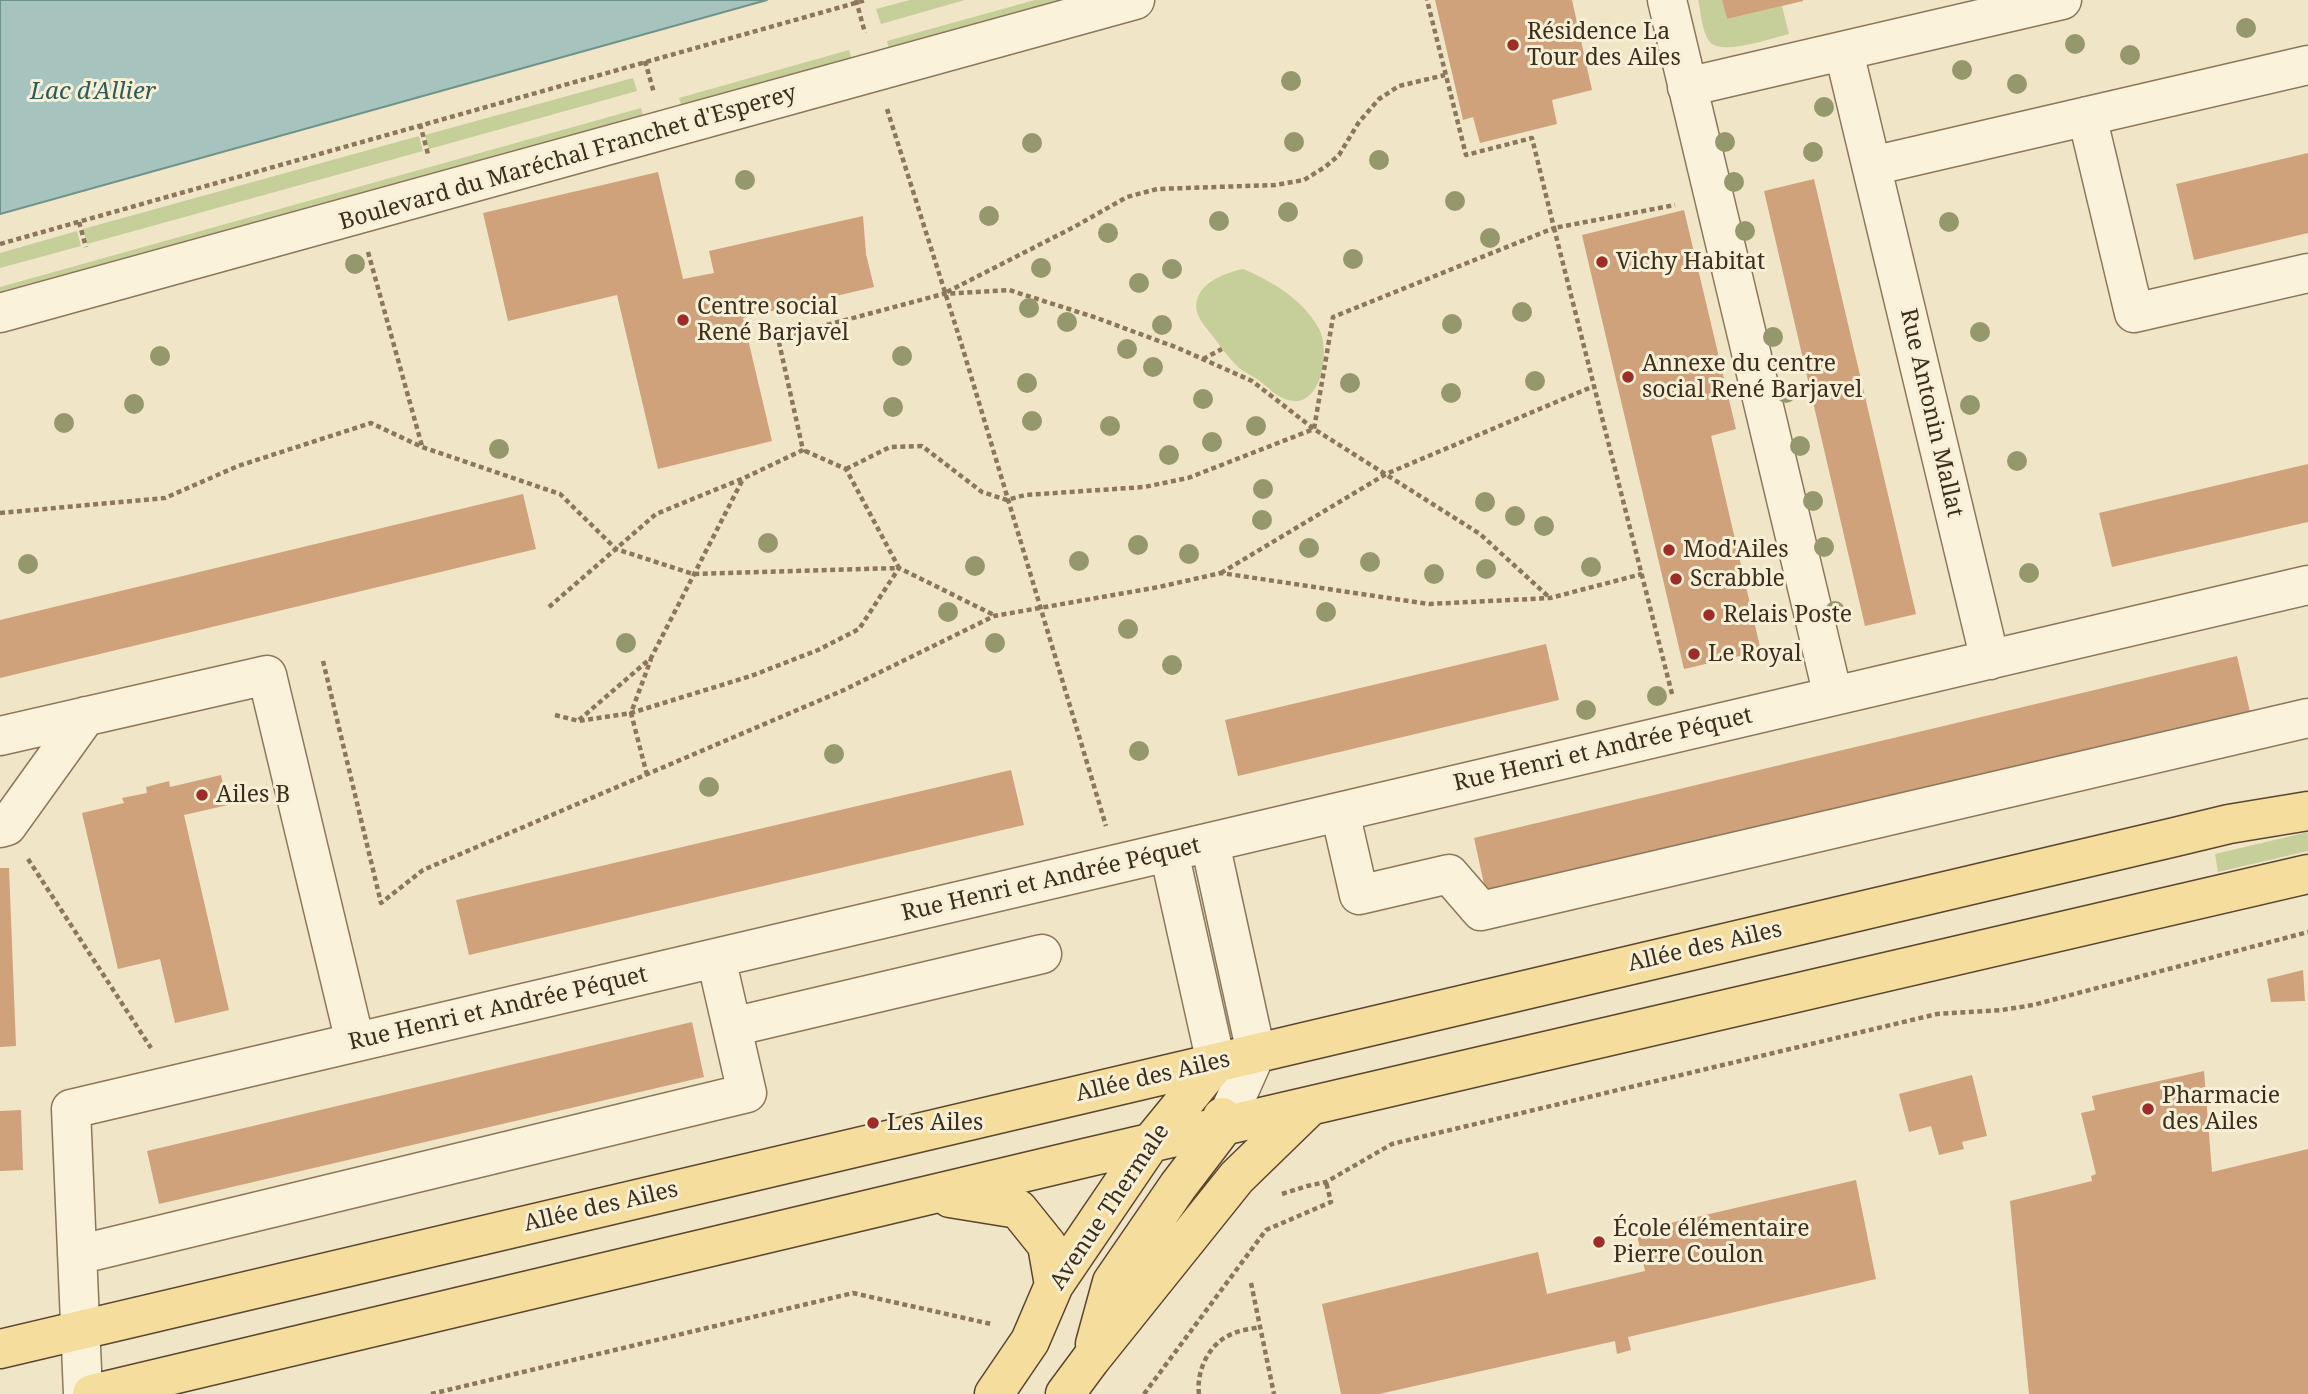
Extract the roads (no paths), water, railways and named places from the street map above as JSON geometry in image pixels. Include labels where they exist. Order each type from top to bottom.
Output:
[{"type":"main road","points":[[2229,824],[2308,792]]},
{"type":"main road","name":"Allée des Ailes","points":[[0,1349],[2229,824],[2308,811]]},
{"type":"main road","points":[[92,1394],[2308,874]]},
{"type":"main road","points":[[1091,1359],[1112,1282],[1178,1186],[1223,1127],[1216,1063]]},
{"type":"main road","name":"Avenue Thermale","points":[[994,1394],[1030,1341],[1054,1285],[1149,1145],[1216,1063]]},
{"type":"main road","points":[[1065,1394],[1237,1177],[1308,1107]]},
{"type":"main road","points":[[934,1195],[1018,1209],[1047,1245],[1054,1285]]},
{"type":"street","name":"Boulevard du Maréchal Franchet d'Esperey","points":[[0,313],[1135,0]]},
{"type":"street","points":[[1667,0],[1833,696]]},
{"type":"street","points":[[1687,87],[2062,0]]},
{"type":"street","name":"Rue Antonin Mallat","points":[[1844,52],[1990,660]]},
{"type":"street","points":[[1872,166],[2308,65]]},
{"type":"street","points":[[2087,116],[2134,313],[2308,273]]},
{"type":"street","name":"Rue Henri et Andrée Péquet","points":[[83,1394],[71,1109],[2308,585]]},
{"type":"street","points":[[0,736],[267,675],[355,1042]]},
{"type":"street","points":[[3,827],[86,716]]},
{"type":"street","points":[[1340,812],[1359,895],[1449,874],[1480,911],[2308,718]]},
{"type":"street","points":[[1210,843],[1256,1053],[1223,1127]]},
{"type":"street","points":[[1169,852],[1216,1063]]},
{"type":"street","points":[[732,1027],[1042,954]]},
{"type":"street","points":[[77,1255],[747,1093],[716,958]]},
{"type":"water","name":"Lac d'Allier","points":[[0,0],[767,0],[0,214]]},
{"type":"place","name":"Résidence La Tour des Ailes","points":[[1513,45]]},
{"type":"place","name":"Vichy Habitat","points":[[1602,262]]},
{"type":"place","name":"Centre social René Barjavel","points":[[683,320]]},
{"type":"place","name":"Annexe du centre social René Barjavel","points":[[1628,377]]},
{"type":"place","name":"Mod'Ailes","points":[[1669,550]]},
{"type":"place","name":"Scrabble","points":[[1676,579]]},
{"type":"place","name":"Relais Poste","points":[[1709,615]]},
{"type":"place","name":"Le Royal","points":[[1694,654]]},
{"type":"place","name":"Ailes B","points":[[202,795]]},
{"type":"place","name":"Pharmacie des Ailes","points":[[2148,1109]]},
{"type":"place","name":"Les Ailes","points":[[873,1123]]},
{"type":"place","name":"École élémentaire Pierre Coulon","points":[[1599,1242]]}]
